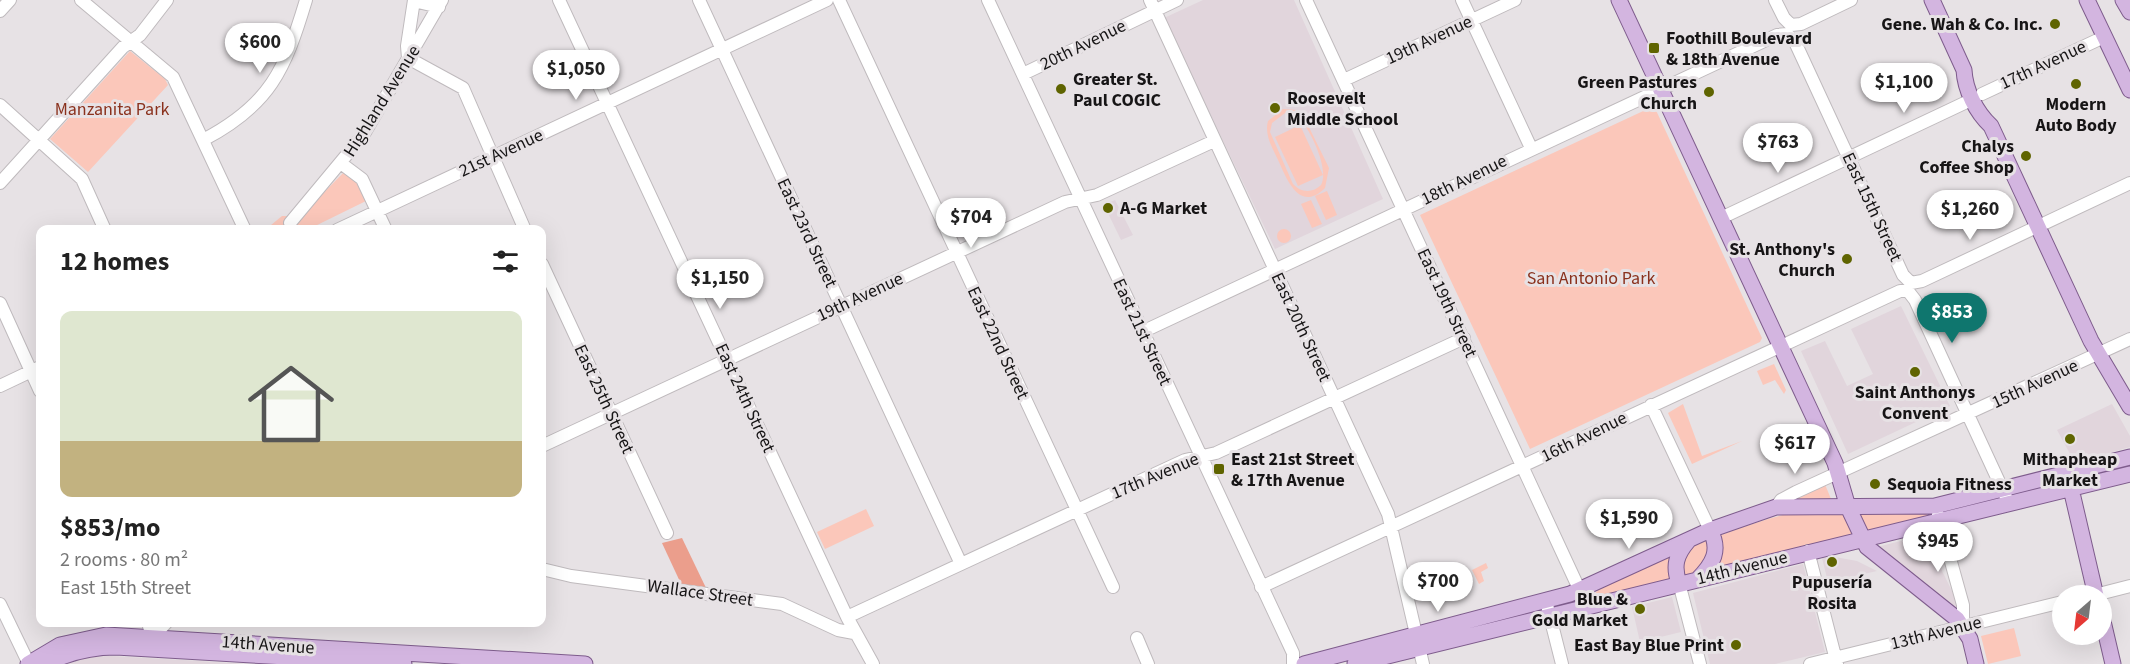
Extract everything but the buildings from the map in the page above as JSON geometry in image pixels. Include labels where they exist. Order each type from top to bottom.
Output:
[{"type":"main road","points":[[1619,0],[1835,463],[1848,507],[1862,538],[1874,554],[1944,608],[1963,627],[1970,639],[1976,664]]},
{"type":"main road","points":[[1932,0],[1964,70],[1965,81],[1977,97],[1981,117],[1991,126],[2098,355],[2130,407]]},
{"type":"main road","points":[[2087,0],[2130,90]]},
{"type":"main road","points":[[2123,0],[2130,12]]},
{"type":"main road","name":"14th Avenue","points":[[2069,482],[2130,457]]},
{"type":"main road","name":"14th Avenue","points":[[1304,664],[1418,642],[1548,608],[1587,606],[1862,538],[1937,513],[2069,482],[2130,474]]},
{"type":"main road","points":[[2069,482],[2093,585]]},
{"type":"main road","name":"15th Avenue","points":[[1581,590],[1710,530],[1776,507]]},
{"type":"main road","name":"14th Avenue","points":[[1776,507],[1848,507],[1937,513]]},
{"type":"main road","points":[[1698,579],[1714,558],[1716,544],[1710,530]]},
{"type":"main road","points":[[1679,583],[1675,566],[1680,552],[1690,539]]},
{"type":"main road","name":"14th Avenue","points":[[1548,608],[1581,590]]},
{"type":"main road","name":"14th Avenue","points":[[28,664],[51,649],[84,638],[106,635],[150,636],[456,660],[585,664]]},
{"type":"main road","name":"14th Avenue","points":[[46,664],[76,651],[150,636],[404,664]]},
{"type":"main road","name":"14th Avenue","points":[[1356,664],[1418,642]]},
{"type":"main road","points":[[2109,645],[2113,664]]},
{"type":"street","points":[[0,11],[10,0]]},
{"type":"street","points":[[81,0],[173,77],[243,225]]},
{"type":"street","points":[[0,183],[140,34],[167,0]]},
{"type":"street","points":[[203,140],[242,117],[271,86],[285,60],[306,0]]},
{"type":"street","name":"East 24th Street","points":[[559,0],[854,633],[873,664]]},
{"type":"street","name":"East 23rd Street","points":[[699,0],[961,564]]},
{"type":"street","name":"21st Avenue","points":[[348,225],[827,0]]},
{"type":"street","name":"East 22nd Street","points":[[839,0],[1113,587]]},
{"type":"street","name":"East 21st Street","points":[[988,0],[1293,653],[1293,664]]},
{"type":"street","name":"20th Avenue","points":[[1023,74],[1152,5],[1177,0]]},
{"type":"street","name":"East 19th Street","points":[[1306,0],[1587,606]]},
{"type":"street","points":[[1462,0],[1531,148]]},
{"type":"street","name":"19th Avenue","points":[[1344,80],[1515,0]]},
{"type":"street","name":"East 15th Street","points":[[1775,0],[2006,497]]},
{"type":"street","name":"18th Avenue","points":[[1142,332],[1851,0]]},
{"type":"street","points":[[440,3],[414,1],[407,46],[408,58],[463,88],[523,225]]},
{"type":"street","name":"Highland Avenue","points":[[290,223],[342,164],[384,104],[440,3]]},
{"type":"street","name":"East 20th Street","points":[[1152,5],[1388,514],[1424,664]]},
{"type":"street","name":"17th Avenue","points":[[1721,218],[2104,37]]},
{"type":"street","points":[[0,105],[82,179],[103,225]]},
{"type":"street","name":"19th Avenue","points":[[546,444],[1065,202],[1097,195],[1214,141]]},
{"type":"street","points":[[342,164],[362,179],[384,225]]},
{"type":"street","name":"16th Avenue","points":[[1261,588],[2130,183]]},
{"type":"street","name":"East 25th Street","points":[[546,273],[667,533]]},
{"type":"street","points":[[0,303],[36,369],[0,386]]},
{"type":"street","name":"17th Avenue","points":[[847,617],[1185,460],[1216,453],[1333,396],[1464,338]]},
{"type":"street","name":"15th Avenue","points":[[1776,507],[1784,498],[2130,339]]},
{"type":"street","points":[[1651,405],[1710,530]]},
{"type":"street","points":[[1937,513],[1963,605],[1963,627]]},
{"type":"street","points":[[1808,551],[1836,661]]},
{"type":"street","name":"Wallace Street","points":[[546,570],[571,576],[782,604],[838,630],[854,633]]},
{"type":"street","points":[[1679,583],[1700,664]]},
{"type":"street","points":[[2112,591],[2130,586]]},
{"type":"street","points":[[0,603],[28,664]]},
{"type":"street","name":"13th Avenue","points":[[1810,664],[1836,661],[2052,605]]},
{"type":"street","points":[[1548,608],[1562,664]]},
{"type":"street","points":[[1137,638],[1148,664]]},
{"type":"shaded area","name":"Roosevelt Middle School","points":[[1203,0],[1294,0],[1383,199],[1275,249],[1164,18]]},
{"type":"shaded area","points":[[1115,200],[1133,235],[1121,240],[1104,205]]},
{"type":"shaded area","points":[[1901,306],[1950,406],[1848,454],[1801,351],[1825,341],[1847,386],[1873,374],[1851,329]]},
{"type":"shaded area","points":[[2112,404],[2130,436],[2130,447],[2075,463],[2057,430]]},
{"type":"shaded area","points":[[1932,533],[1942,571],[1955,597],[1958,608],[1955,609],[1877,547]]},
{"type":"shaded area","points":[[682,538],[707,590],[682,586],[662,543]]},
{"type":"shaded area","points":[[1835,557],[1857,561],[1877,571],[1828,582],[1822,558]]},
{"type":"shaded area","points":[[1803,564],[1825,652],[1775,664],[1710,664],[1693,593]]},
{"type":"shaded area","points":[[1672,597],[1681,632],[1640,642],[1632,607]]},
{"type":"shaded area","points":[[110,656],[246,664],[67,664],[88,657]]},
{"type":"green space","name":"Manzanita Park","points":[[130,51],[165,79],[168,85],[88,172],[50,139]]},
{"type":"green space","name":"San Antonio Park","points":[[1654,106],[1762,338],[1760,342],[1530,449],[1420,215]]},
{"type":"green space","points":[[1283,109],[1297,110],[1303,115],[1329,168],[1325,188],[1316,195],[1302,196],[1290,185],[1270,142],[1267,131],[1268,121]],"holes":[[[1285,113],[1295,114],[1312,137],[1323,169],[1321,185],[1311,191],[1300,189],[1293,184],[1270,132],[1272,123]]]},
{"type":"green space","points":[[1300,125],[1323,175],[1298,186],[1275,137]]},
{"type":"green space","points":[[344,172],[358,184],[366,201],[317,225],[271,225],[282,216],[301,216]]},
{"type":"green space","points":[[1327,191],[1337,215],[1326,220],[1315,196]]},
{"type":"green space","points":[[1311,200],[1322,224],[1312,228],[1301,204]]},
{"type":"green space","points":[[1284,229],[1289,231],[1291,236],[1289,241],[1284,243],[1279,241],[1277,236],[1279,231]]},
{"type":"green space","points":[[1774,364],[1786,390],[1784,394],[1775,380],[1763,385],[1757,371]]},
{"type":"green space","points":[[1683,404],[1702,456],[1742,441],[1692,464],[1668,413]]},
{"type":"green space","points":[[1824,482],[1836,511],[1927,512],[1927,516],[1595,598],[1593,596],[1598,590],[1697,545],[1747,526],[1799,511],[1786,504]]},
{"type":"green space","points":[[866,509],[874,526],[825,549],[817,532]]},
{"type":"green space","points":[[1486,563],[1488,568],[1481,572],[1484,581],[1479,584],[1472,570]]},
{"type":"green space","points":[[2014,628],[2021,656],[1988,664],[1981,636]]},
{"type":"place","name":"Gene. Wah & Co. Inc.","points":[[2055,24]]},
{"type":"place","name":"Foothill Boulevard & 18th Avenue","points":[[1654,48]]},
{"type":"place","name":"Modern Auto Body","points":[[2076,84]]},
{"type":"place","name":"Greater St. Paul COGIC","points":[[1061,89]]},
{"type":"place","name":"Green Pastures Church","points":[[1709,92]]},
{"type":"place","name":"Roosevelt Middle School","points":[[1275,108]]},
{"type":"place","name":"Chalys Coffee Shop","points":[[2026,156]]},
{"type":"place","name":"A-G Market","points":[[1108,208]]},
{"type":"place","name":"St. Anthony's Church","points":[[1847,259]]},
{"type":"place","name":"Saint Anthonys Convent","points":[[1915,372]]},
{"type":"place","name":"Mithapheap Market","points":[[2070,439]]},
{"type":"place","name":"East 21st Street & 17th Avenue","points":[[1219,469]]},
{"type":"place","name":"Sequoia Fitness","points":[[1875,484]]},
{"type":"place","name":"Pupusería Rosita","points":[[1832,562]]},
{"type":"place","name":"Blue & Gold Market","points":[[1640,609]]},
{"type":"place","name":"East Bay Blue Print","points":[[1736,645]]}]
